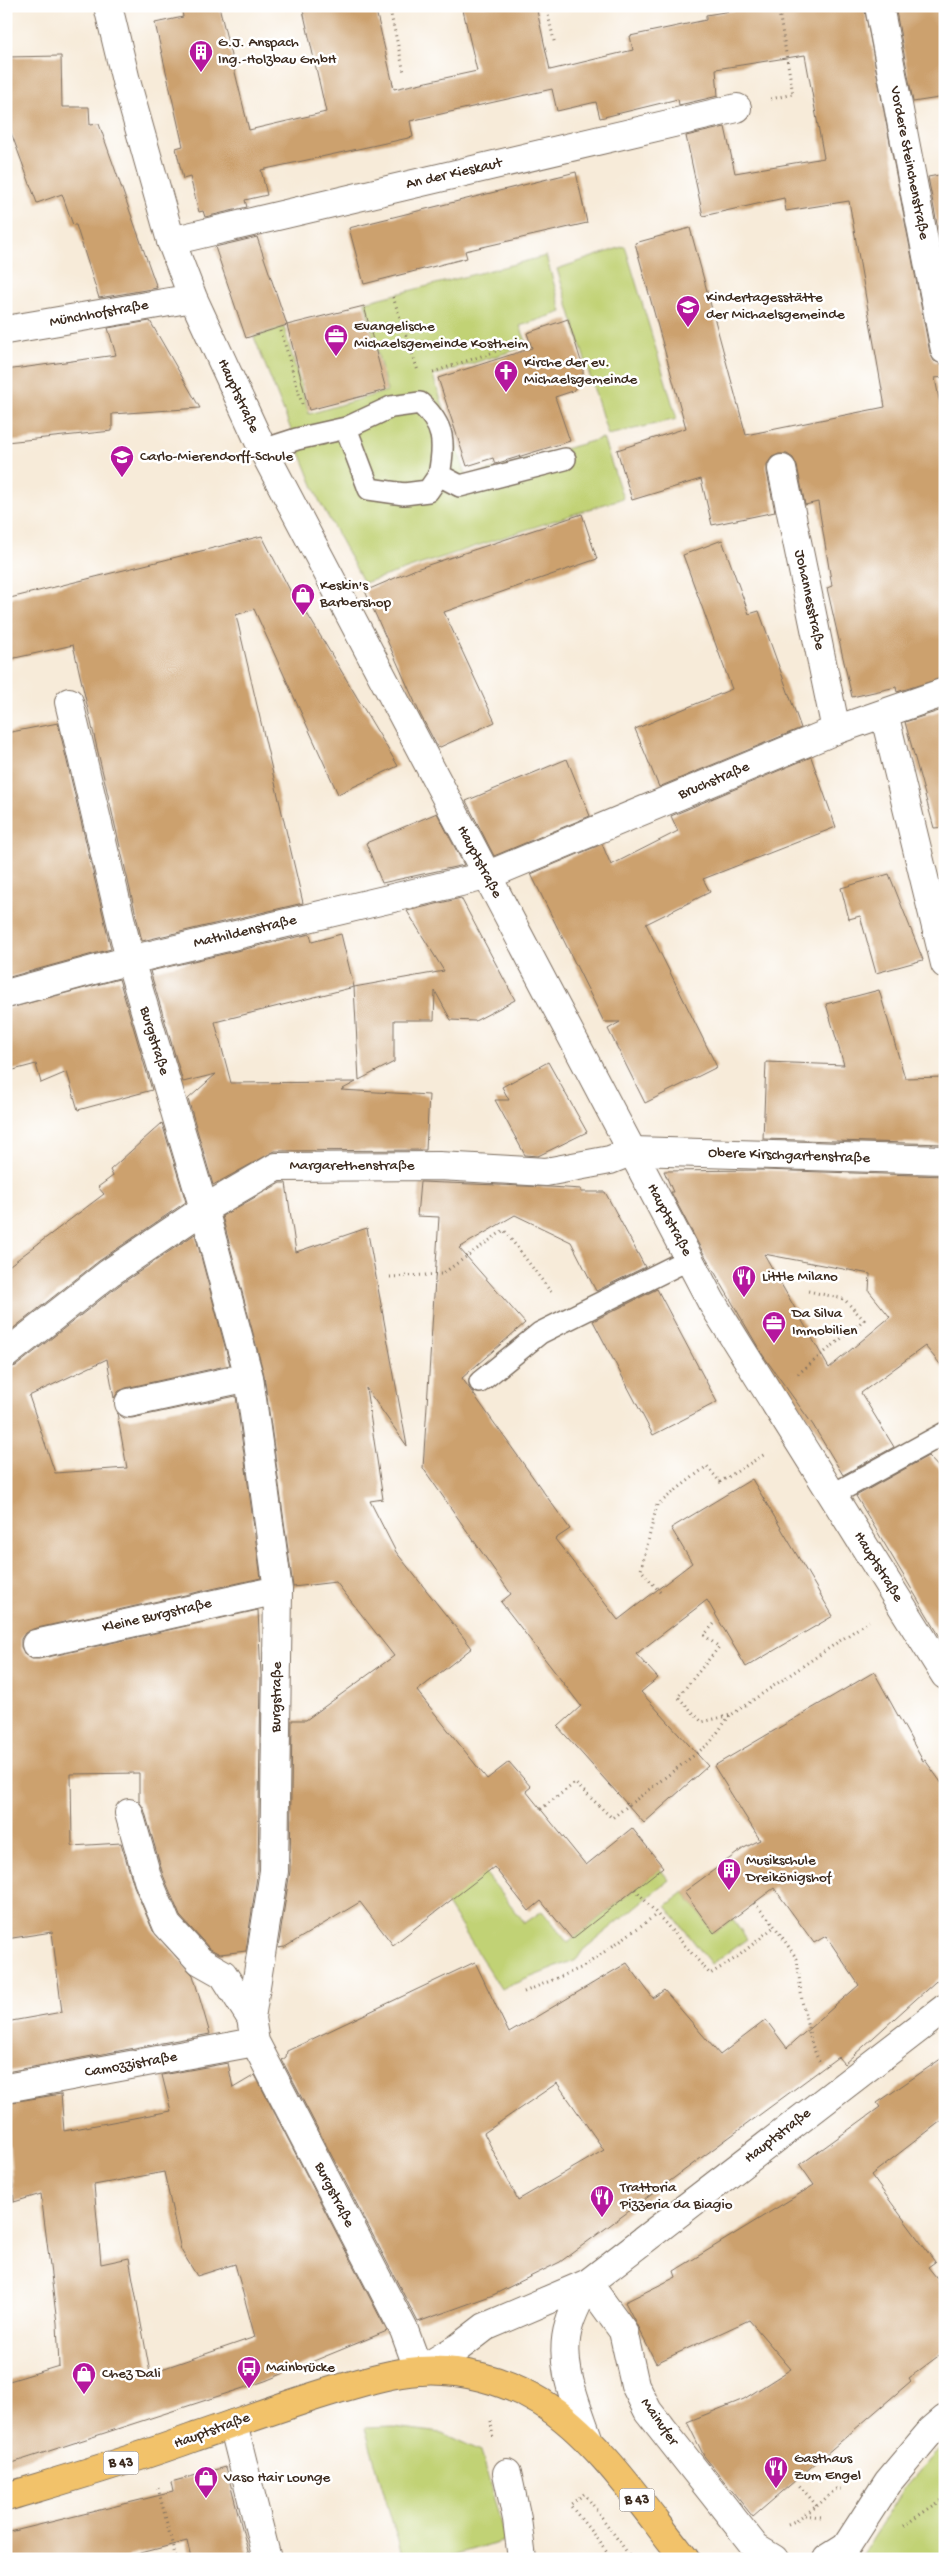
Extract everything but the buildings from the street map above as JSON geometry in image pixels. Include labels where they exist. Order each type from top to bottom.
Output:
[{"type":"main road","name":"Hauptstraße","points":[[6,2496],[142,2456],[375,2378],[419,2371],[474,2375],[499,2382],[541,2402],[589,2441],[686,2559]]},
{"type":"street","name":"Hauptstraße","points":[[108,6],[126,81],[171,241],[193,298],[263,450],[486,876],[712,1301],[945,1675]]},
{"type":"street","name":"Vordere Steinchenstraße","points":[[879,6],[945,350]]},
{"type":"street","name":"An der Kieskaut","points":[[171,241],[737,108]]},
{"type":"street","name":"Münchhofstraße","points":[[6,330],[193,298]]},
{"type":"street","name":"Johannesstraße","points":[[782,469],[836,730]]},
{"type":"street","name":"Bruchstraße","points":[[486,876],[836,730],[945,692]]},
{"type":"street","name":"Burgstraße","points":[[69,702],[130,960],[204,1209],[249,1377],[278,1590],[274,1871],[253,2030]]},
{"type":"street","points":[[884,713],[945,964]]},
{"type":"street","name":"Mathildenstraße","points":[[6,994],[130,960],[486,876]]},
{"type":"street","name":"Obere Kirschgartenstraße","points":[[633,1151],[945,1160]]},
{"type":"street","name":"Margarethenstraße","points":[[6,1354],[109,1273],[204,1209],[276,1167],[439,1166],[546,1172],[610,1160],[633,1151]]},
{"type":"street","points":[[129,1402],[249,1377]]},
{"type":"street","name":"Kleine Burgstraße","points":[[36,1644],[278,1590]]},
{"type":"street","name":"Burgstraße","points":[[129,1813],[148,1880],[167,1925],[200,1961],[223,1974],[404,2330],[419,2371]]},
{"type":"street","name":"Hauptstraße","points":[[419,2371],[459,2347],[486,2327],[588,2283],[945,2008]]},
{"type":"street","name":"Camozzistraße","points":[[6,2088],[253,2030]]},
{"type":"street","name":"Hauptstraße","points":[[588,2283],[568,2326],[565,2346],[569,2383],[589,2441]]},
{"type":"street","name":"Mainufer","points":[[588,2283],[623,2331],[635,2385],[648,2411],[757,2555]]},
{"type":"street","points":[[827,2559],[846,2547],[888,2482],[931,2431],[945,2419]]},
{"type":"street","points":[[233,2424],[267,2559]]},
{"type":"street","points":[[507,2473],[517,2519],[522,2559]]},
{"type":"lane","points":[[263,450],[311,435],[346,428],[391,407],[420,403],[434,416],[444,448],[440,475],[428,491],[404,494],[369,489],[346,428]]},
{"type":"lane","points":[[440,475],[460,486],[565,459]]},
{"type":"lane","points":[[480,1382],[540,1332],[689,1259]]},
{"type":"lane","points":[[832,1495],[945,1433]]},
{"type":"path","points":[[389,6],[404,72]]},
{"type":"path","points":[[546,6],[555,45]]},
{"type":"path","points":[[737,108],[793,94],[778,6]]},
{"type":"path","points":[[394,297],[434,416]]},
{"type":"path","points":[[281,331],[311,435]]},
{"type":"path","points":[[420,376],[527,341]]},
{"type":"path","points":[[390,1277],[442,1274],[504,1230],[556,1299]]},
{"type":"path","points":[[771,1397],[864,1320],[844,1299],[808,1291]]},
{"type":"path","points":[[660,1592],[641,1570],[657,1505],[707,1466],[720,1482],[795,1435]]},
{"type":"path","points":[[541,1809],[575,1783],[612,1818],[710,1743],[731,1715],[899,1601]]},
{"type":"path","points":[[714,1624],[704,1635],[719,1647],[678,1697],[702,1722],[731,1715]]},
{"type":"path","points":[[635,1889],[656,1916],[710,1974],[736,1958],[775,1926]]},
{"type":"path","points":[[754,1903],[775,1926],[797,1959],[802,2001],[812,2045],[836,2092]]},
{"type":"path","points":[[524,1992],[583,1967],[656,1916]]},
{"type":"path","points":[[156,2478],[176,2559]]},
{"type":"path","points":[[781,2526],[795,2522],[816,2506],[798,2484]]},
{"type":"path","points":[[579,2486],[632,2559]]},
{"type":"path","points":[[584,2494],[570,2505],[613,2559]]},
{"type":"green space","points":[[625,246],[677,419],[608,435],[557,269]]},
{"type":"green space","points":[[546,256],[562,312],[520,326],[528,346],[433,376],[467,477],[603,438],[623,498],[364,583],[319,500],[254,337],[284,327],[309,414],[387,391],[365,302]]},
{"type":"green space","points":[[468,1851],[525,1923],[542,1911],[568,1943],[660,1869],[669,1880],[583,1950],[577,1959],[501,1989],[429,1876]]},
{"type":"green space","points":[[684,1892],[714,1933],[733,1919],[747,1939],[711,1964],[666,1906]]},
{"type":"green space","points":[[393,2427],[442,2433],[481,2451],[505,2540],[439,2559],[403,2559],[365,2428]]},
{"type":"green space","points":[[945,2443],[945,2559],[859,2559],[905,2487]]},
{"type":"place","name":"G.J. Anspach Ing.-Holzbau GmbH","points":[[201,73]]},
{"type":"place","name":"Kindertagesstätte der Michaelsgemeinde","points":[[688,328]]},
{"type":"place","name":"Evangelische Michaelsgemeinde Kostheim","points":[[336,357]]},
{"type":"place","name":"Kirche der ev. Michaelsgemeinde","points":[[506,393]]},
{"type":"place","name":"Carlo-Mierendorff-Schule","points":[[122,478]]},
{"type":"place","name":"Keskin's Barbershop","points":[[303,616]]},
{"type":"place","name":"Little Milano","points":[[744,1298]]},
{"type":"place","name":"Da Silva Immobilien","points":[[774,1344]]},
{"type":"place","name":"Musikschule Dreikönigshof","points":[[729,1891]]},
{"type":"place","name":"Trattoria Pizzeria da Biagio","points":[[602,2218]]},
{"type":"place","name":"Mainbrücke","points":[[249,2389]]},
{"type":"place","name":"Chez Dali","points":[[84,2395]]},
{"type":"place","name":"Gasthaus Zum Engel","points":[[776,2489]]},
{"type":"place","name":"Vaso Hair Lounge","points":[[206,2499]]}]
